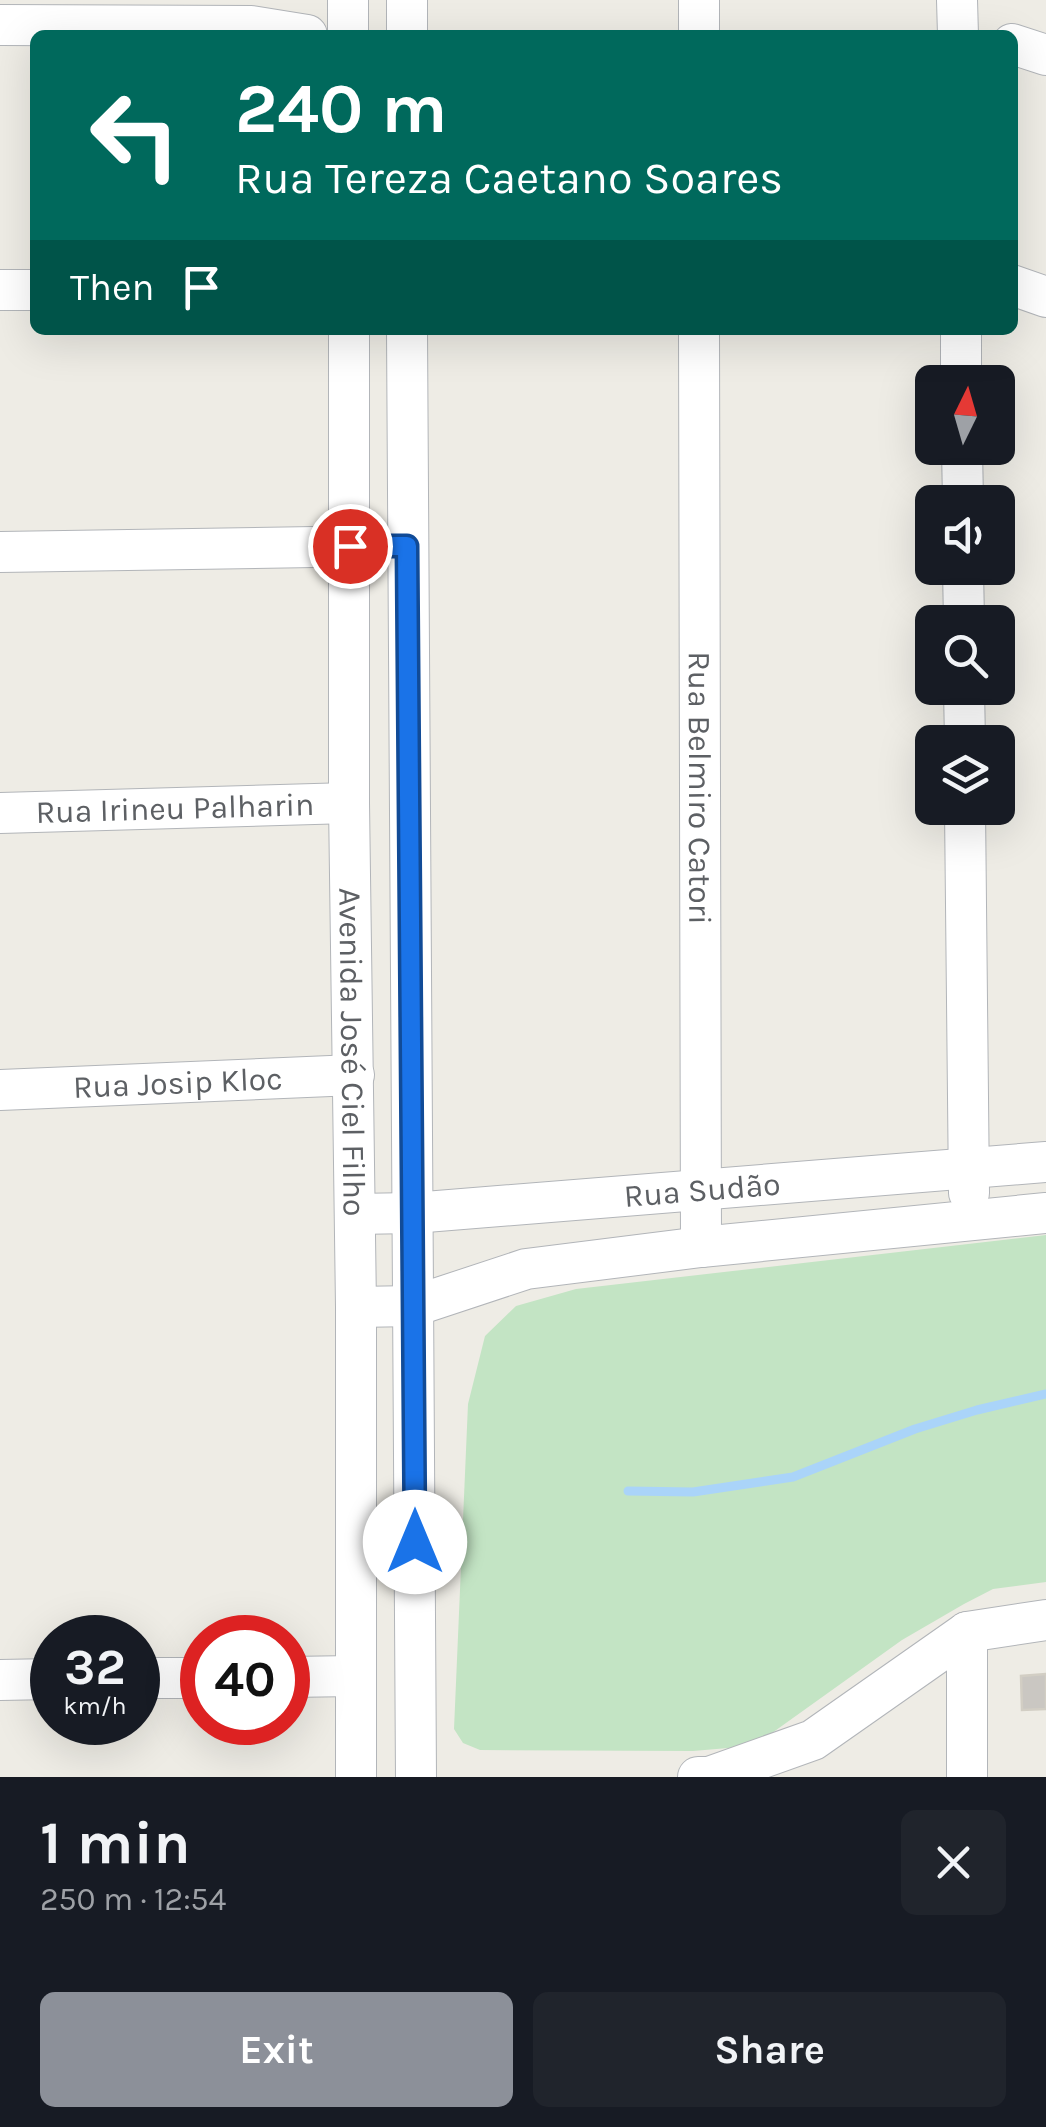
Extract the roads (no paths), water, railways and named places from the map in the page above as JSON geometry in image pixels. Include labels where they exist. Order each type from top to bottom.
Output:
[{"type":"street","points":[[348,0],[348,30]]},
{"type":"street","points":[[407,0],[407,30]]},
{"type":"street","points":[[699,0],[699,30]]},
{"type":"street","points":[[0,26],[252,26],[276,30]]},
{"type":"street","points":[[1018,46],[1046,55]]},
{"type":"street","points":[[1018,287],[1046,297]]},
{"type":"street","points":[[0,290],[30,290]]},
{"type":"street","name":"Avenida José Ciel Filho","points":[[349,335],[356,1777]]},
{"type":"street","name":"Avenida José Ciel Filho","points":[[407,335],[416,1777]]},
{"type":"street","name":"Rua Belmiro Catori","points":[[699,335],[701,1247]]},
{"type":"street","points":[[961,335],[962,365]]},
{"type":"street","points":[[0,552],[407,546]]},
{"type":"street","name":"Rua Irineu Palharin","points":[[0,813],[349,804]]},
{"type":"street","points":[[965,825],[971,1220]]},
{"type":"street","name":"Rua Josip Kloc","points":[[0,1090],[354,1075]]},
{"type":"street","name":"Rua Sudão","points":[[355,1214],[413,1213],[1046,1162]]},
{"type":"street","name":"Rua Sudão","points":[[356,1308],[414,1306],[526,1268],[1046,1214]]},
{"type":"street","points":[[698,1777],[709,1777],[813,1740],[967,1632],[1046,1620]]},
{"type":"street","points":[[967,1632],[967,1777]]},
{"type":"street","points":[[310,1677],[355,1676]]},
{"type":"street","points":[[0,1680],[30,1679]]},
{"type":"waterway","points":[[628,1491],[693,1492],[793,1477],[915,1429],[1046,1394]]}]
